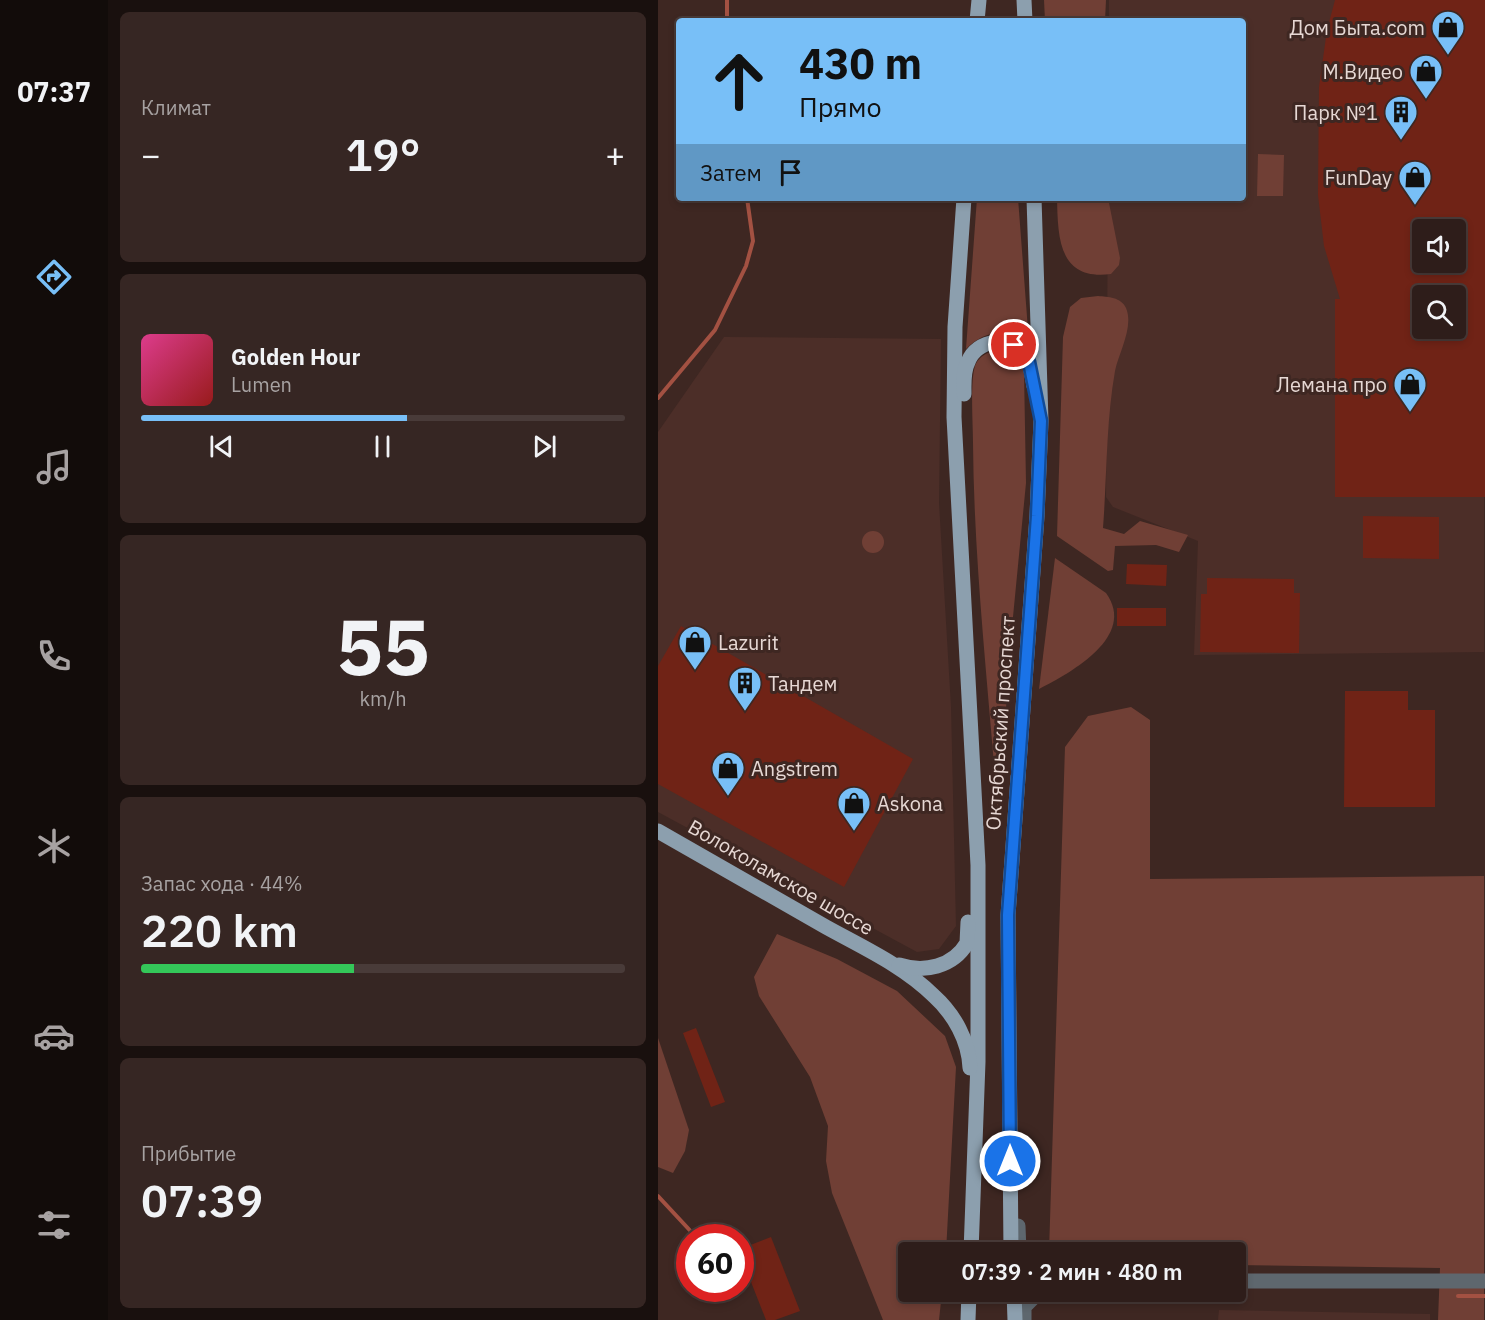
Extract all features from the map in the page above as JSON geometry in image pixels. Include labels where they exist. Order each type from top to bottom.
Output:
[{"type":"main road","points":[[977,18],[979,0]]},
{"type":"main road","points":[[1024,0],[1025,18]]},
{"type":"main road","name":"Октябрьский проспект","points":[[964,201],[955,327],[955,455],[978,865],[976,1130],[971,1242]]},
{"type":"main road","name":"Октябрьский проспект","points":[[1011,1242],[1008,915],[1037,516],[1041,421],[1034,201]]},
{"type":"main road","points":[[955,455],[962,426],[966,368],[973,353],[992,342],[1014,345],[1023,352],[1031,367],[1041,421]]},
{"type":"main road","name":"Волоколамское шоссе","points":[[658,831],[884,959],[936,997],[957,1025],[970,1058],[970,1104],[976,1130]]},
{"type":"main road","name":"Волоколамское шоссе","points":[[884,959],[906,967],[925,969],[949,961],[964,949],[968,939],[968,881],[978,865]]},
{"type":"main road","points":[[968,1320],[969,1302]]},
{"type":"main road","points":[[1014,1302],[1015,1320]]},
{"type":"street","points":[[1010,1183],[1018,1197],[1019,1242]]},
{"type":"street","points":[[1246,1281],[1484,1281]]},
{"type":"street","points":[[1024,1320],[1024,1307],[1029,1302]]},
{"type":"shaded area","points":[[1044,0],[1106,0],[1105,18],[1045,18]]},
{"type":"shaded area","points":[[1109,0],[1484,0],[1484,652],[1194,655],[1198,541],[1113,507],[1106,497],[1108,201],[1246,201],[1246,18],[1109,18]]},
{"type":"shaded area","points":[[1258,154],[1284,155],[1283,196],[1257,196]]},
{"type":"shaded area","points":[[977,201],[1018,201],[1029,343],[1012,336],[996,334],[974,342],[966,349]]},
{"type":"shaded area","points":[[1057,201],[1109,201],[1120,258],[1119,265],[1111,274],[1080,271],[1064,253],[1058,227]]},
{"type":"shaded area","points":[[1098,296],[1114,298],[1121,302],[1128,315],[1127,331],[1112,390],[1103,528],[1124,534],[1140,521],[1188,535],[1179,552],[1156,545],[1115,546],[1113,570],[1108,571],[1057,536],[1063,337],[1070,307],[1081,298]]},
{"type":"shaded area","points":[[724,337],[941,339],[939,503],[951,707],[956,926],[939,949],[917,952],[658,812],[658,432]]},
{"type":"shaded area","points":[[1005,349],[1018,358],[1024,372],[1026,483],[1009,658],[999,829],[976,539],[972,392],[973,373],[980,358],[996,350]]},
{"type":"shaded area","points":[[873,531],[881,534],[884,542],[881,550],[873,553],[865,550],[862,542],[865,534]]},
{"type":"shaded area","points":[[1055,558],[1106,593],[1113,609],[1113,624],[1107,638],[1097,651],[1068,673],[1039,689]]},
{"type":"shaded area","points":[[1131,707],[1150,720],[1150,879],[1484,876],[1484,1320],[1438,1320],[1440,1268],[1246,1265],[1246,1242],[1049,1242],[1065,747],[1088,716]]},
{"type":"shaded area","points":[[777,934],[837,959],[897,991],[945,1036],[956,1067],[947,1242],[898,1242],[898,1302],[941,1302],[939,1320],[883,1320],[832,1193],[826,1161],[828,1126],[810,1077],[759,996],[754,977]]},
{"type":"shaded area","points":[[658,1038],[689,1130],[685,1151],[673,1173],[658,1167]]},
{"type":"shaded area","points":[[1219,1310],[1430,1314],[1430,1320],[1218,1320]]},
{"type":"building","points":[[1335,0],[1485,0],[1485,497],[1335,497],[1335,299],[1340,299],[1324,246],[1318,195],[1319,87],[1327,30]]},
{"type":"building","points":[[1363,516],[1439,517],[1439,559],[1363,558]]},
{"type":"building","points":[[1127,564],[1167,565],[1166,586],[1126,584]]},
{"type":"building","points":[[1207,578],[1294,579],[1294,593],[1300,593],[1299,653],[1200,652],[1201,594],[1207,594]]},
{"type":"building","points":[[1117,608],[1166,608],[1166,626],[1117,626]]},
{"type":"building","name":"Тандем","points":[[681,626],[913,759],[844,887],[658,784],[658,666]]},
{"type":"building","points":[[1345,691],[1408,691],[1408,710],[1435,710],[1435,807],[1344,807]]},
{"type":"building","points":[[696,1028],[725,1102],[711,1107],[683,1033]]},
{"type":"building","points":[[771,1237],[800,1311],[775,1320],[766,1320],[754,1290],[754,1244]]},
{"type":"waterway","points":[[727,0],[727,18]]},
{"type":"waterway","points":[[658,398],[715,330],[746,266],[753,241],[747,201]]},
{"type":"waterway","points":[[658,1196],[684,1224]]},
{"type":"waterway","points":[[1458,1296],[1485,1296]]},
{"type":"place","name":"Дом Быта.com","points":[[1448,56]]},
{"type":"place","name":"М.Видео","points":[[1426,100]]},
{"type":"place","name":"Парк №1","points":[[1401,141]]},
{"type":"place","name":"FunDay","points":[[1415,206]]},
{"type":"place","name":"Лемана про","points":[[1410,413]]},
{"type":"place","name":"Lazurit","points":[[695,671]]},
{"type":"place","name":"Тандем","points":[[745,712]]},
{"type":"place","name":"Angstrem","points":[[728,797]]},
{"type":"place","name":"Askona","points":[[854,832]]},
{"type":"route","points":[[1010,1161],[1008,915],[1010,863],[1037,516],[1041,421],[1031,367],[1023,352],[1014,345]]}]
